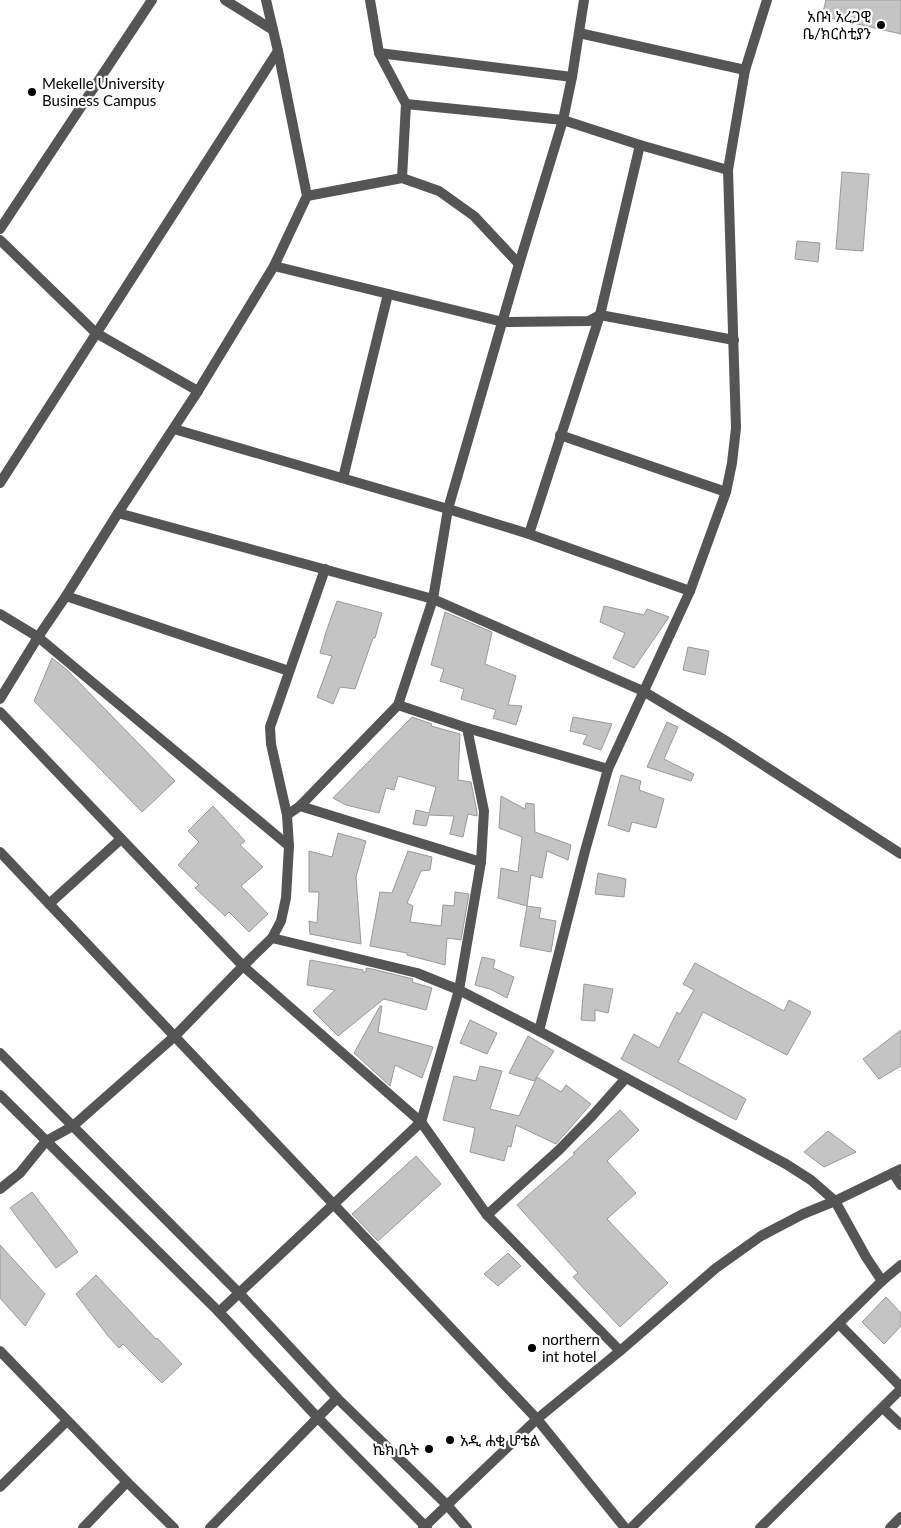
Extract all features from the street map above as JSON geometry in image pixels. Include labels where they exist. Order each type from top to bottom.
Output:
[{"type":"street","points":[[0,229],[152,0]]},
{"type":"street","points":[[225,0],[273,30]]},
{"type":"street","points":[[0,699],[38,637],[198,391],[274,266],[307,196],[278,50],[266,0]]},
{"type":"street","points":[[370,0],[379,53],[406,104],[402,178]]},
{"type":"street","points":[[287,815],[300,806],[398,705],[433,599],[448,508],[563,120],[580,33],[584,0]]},
{"type":"street","points":[[539,1031],[608,769],[690,591],[726,492],[736,428],[728,170],[745,70],[767,0]]},
{"type":"street","points":[[580,33],[745,70]]},
{"type":"street","points":[[0,483],[278,50]]},
{"type":"street","points":[[379,53],[572,77]]},
{"type":"street","points":[[406,104],[563,120],[640,145],[728,170]]},
{"type":"street","points":[[529,534],[600,315],[640,145]]},
{"type":"street","points":[[307,196],[402,178],[439,191],[474,216],[519,264]]},
{"type":"street","points":[[0,240],[96,333],[198,391]]},
{"type":"street","points":[[274,266],[503,322],[589,320],[600,315],[734,340]]},
{"type":"street","points":[[343,478],[388,294]]},
{"type":"street","points":[[174,429],[448,508],[529,534],[690,591]]},
{"type":"street","points":[[560,435],[726,492]]},
{"type":"street","points":[[118,513],[433,599],[643,690],[723,739],[901,854]]},
{"type":"street","points":[[0,1189],[20,1172],[46,1141],[73,1126],[175,1036],[242,966],[272,938],[281,921],[286,898],[289,846],[287,815],[271,744],[270,727],[325,569]]},
{"type":"street","points":[[66,596],[289,671]]},
{"type":"street","points":[[0,614],[38,637],[289,846]]},
{"type":"street","points":[[398,705],[467,728],[608,769]]},
{"type":"street","points":[[0,712],[242,966],[421,1122],[488,1215],[620,1351]]},
{"type":"street","points":[[219,1312],[421,1122],[459,990],[481,862],[484,811],[467,728]]},
{"type":"street","points":[[300,806],[481,862]]},
{"type":"street","points":[[49,904],[121,839]]},
{"type":"street","points":[[0,852],[537,1419],[625,1528]]},
{"type":"street","points":[[272,938],[417,973],[459,990],[786,1164],[810,1180],[835,1201],[866,1257],[882,1281]]},
{"type":"street","points":[[0,1053],[239,1293],[337,1398],[467,1528]]},
{"type":"street","points":[[488,1215],[559,1150],[626,1078]]},
{"type":"street","points":[[0,1095],[219,1312],[318,1418],[425,1527],[537,1419],[724,1262],[761,1236],[803,1214],[897,1171],[901,1185]]},
{"type":"street","points":[[631,1528],[882,1281],[901,1265]]},
{"type":"street","points":[[760,1528],[883,1408],[901,1388],[839,1324]]},
{"type":"street","points":[[1,1355],[174,1528]]},
{"type":"street","points":[[210,1528],[337,1398]]},
{"type":"street","points":[[883,1408],[901,1425]]},
{"type":"street","points":[[0,1487],[67,1421]]},
{"type":"street","points":[[83,1528],[127,1482]]},
{"type":"street","points":[[890,1528],[901,1517]]},
{"type":"building","name":"አቡነ አረጋዊ ቤ/ክርስቲያን","points":[[826,0],[901,0],[901,34],[822,16]]},
{"type":"building","points":[[842,172],[869,174],[863,251],[836,249]]},
{"type":"building","points":[[797,241],[820,243],[818,262],[795,259]]},
{"type":"building","points":[[337,601],[382,613],[375,638],[373,638],[355,689],[340,687],[333,704],[317,697],[332,656],[320,653]]},
{"type":"building","points":[[604,606],[644,615],[647,609],[669,617],[634,668],[613,658],[625,633],[600,622]]},
{"type":"building","points":[[445,612],[492,632],[485,664],[516,676],[508,705],[522,706],[516,725],[493,718],[496,710],[461,699],[464,689],[440,681],[444,669],[431,665]]},
{"type":"building","points":[[688,647],[709,651],[705,675],[683,670]]},
{"type":"building","points":[[52,658],[66,669],[175,781],[142,812],[34,701]]},
{"type":"building","points":[[412,717],[432,724],[431,726],[460,734],[458,780],[471,782],[477,812],[477,816],[468,814],[463,837],[450,834],[454,816],[429,815],[426,826],[413,824],[416,810],[429,813],[436,787],[398,776],[394,790],[386,788],[379,813],[346,805],[333,798]]},
{"type":"building","points":[[573,717],[612,724],[601,750],[583,744],[587,735],[570,731]]},
{"type":"building","points":[[667,722],[678,727],[664,759],[694,774],[691,781],[647,767]]},
{"type":"building","points":[[621,775],[641,781],[639,790],[664,799],[656,828],[632,822],[629,832],[608,825]]},
{"type":"building","points":[[501,796],[525,809],[526,803],[534,804],[535,832],[571,845],[568,860],[547,851],[542,878],[531,875],[527,906],[498,898],[501,868],[518,872],[522,837],[499,828]]},
{"type":"building","points":[[213,806],[245,841],[240,845],[263,867],[241,886],[268,914],[249,932],[229,912],[225,916],[195,888],[199,885],[178,865],[199,842],[188,831]]},
{"type":"building","points":[[338,833],[366,841],[356,877],[361,944],[310,934],[309,921],[317,923],[319,892],[309,892],[309,851],[332,857]]},
{"type":"building","points":[[408,851],[432,857],[430,870],[421,871],[407,903],[413,906],[410,922],[441,926],[443,905],[454,906],[455,892],[469,894],[461,940],[447,938],[445,965],[407,955],[407,953],[370,946],[380,892],[392,893]]},
{"type":"building","points":[[598,873],[626,879],[624,897],[595,894]]},
{"type":"building","points":[[527,906],[541,908],[539,918],[556,921],[551,952],[520,946]]},
{"type":"building","points":[[482,957],[495,960],[493,968],[514,977],[507,998],[490,989],[475,985]]},
{"type":"building","points":[[310,960],[363,970],[363,972],[366,972],[366,968],[372,969],[413,979],[412,982],[432,988],[426,1010],[385,998],[338,1036],[313,1011],[335,990],[307,985]]},
{"type":"building","points":[[695,963],[784,1011],[789,1000],[811,1012],[787,1055],[703,1012],[678,1062],[746,1099],[736,1120],[621,1059],[634,1034],[659,1048],[677,1012],[680,1014],[694,990],[683,984]]},
{"type":"building","points":[[584,984],[613,989],[608,1013],[595,1010],[595,1021],[581,1020]]},
{"type":"building","points":[[380,1006],[382,1006],[378,1032],[433,1047],[422,1078],[395,1065],[390,1086],[354,1053]]},
{"type":"building","points":[[470,1020],[497,1033],[487,1054],[460,1043]]},
{"type":"building","points":[[901,1030],[901,1066],[879,1079],[863,1059]]},
{"type":"building","points":[[528,1036],[554,1051],[534,1081],[509,1073]]},
{"type":"building","points":[[480,1066],[502,1071],[490,1109],[519,1116],[537,1077],[561,1092],[566,1085],[591,1104],[556,1144],[516,1125],[511,1147],[508,1146],[504,1161],[470,1152],[475,1128],[443,1120],[454,1076],[476,1081]]},
{"type":"building","points":[[620,1110],[639,1130],[607,1161],[636,1193],[607,1219],[668,1283],[620,1327],[573,1277],[578,1273],[517,1205],[575,1154],[573,1153]]},
{"type":"building","points":[[828,1131],[856,1152],[824,1167],[804,1152]]},
{"type":"building","points":[[416,1156],[441,1184],[378,1241],[352,1214]]},
{"type":"building","points":[[32,1192],[78,1252],[56,1268],[10,1208]]},
{"type":"building","points":[[0,1245],[45,1294],[25,1326],[0,1298]]},
{"type":"building","points":[[508,1253],[521,1266],[498,1286],[484,1274]]},
{"type":"building","points":[[96,1275],[182,1364],[162,1383],[123,1344],[119,1348],[76,1294]]},
{"type":"building","points":[[886,1297],[901,1313],[901,1326],[884,1344],[862,1322]]},
{"type":"place","name":"አቡነ አረጋዊ ቤ/ክርስቲያን","points":[[881,25]]},
{"type":"place","name":"Mekelle University Business Campus","points":[[32,92]]},
{"type":"place","name":"northern int hotel","points":[[532,1348]]},
{"type":"place","name":"አዲ ሐቂ ሆቴል","points":[[450,1440]]},
{"type":"place","name":"ኬክ ቤት","points":[[429,1449]]}]
